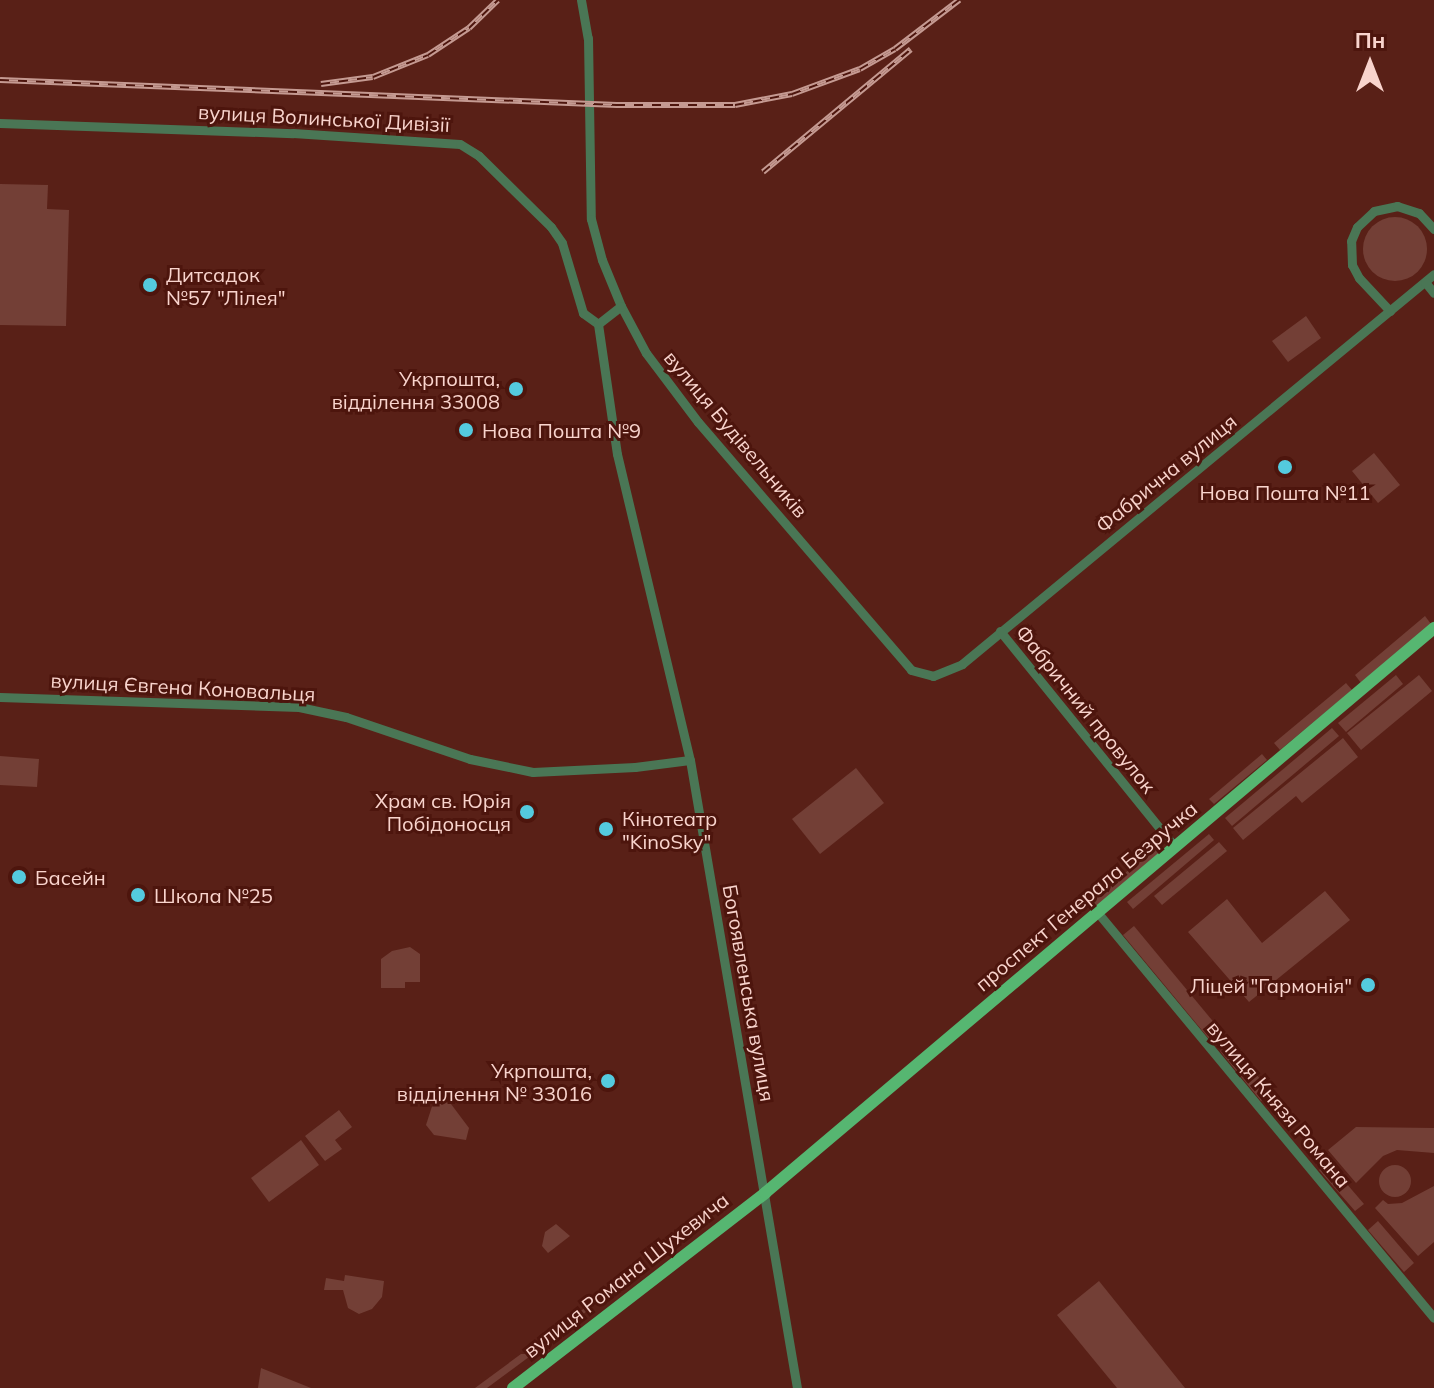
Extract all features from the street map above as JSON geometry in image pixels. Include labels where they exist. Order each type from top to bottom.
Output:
[{"type":"main road","name":"проспект Генерала Безручка","points":[[765,1193],[1434,628]]},
{"type":"main road","name":"вулиця Романа Шухевича","points":[[513,1388],[765,1193]]},
{"type":"street","name":"вулиця Будівельників","points":[[581,0],[588,38],[591,219],[602,260],[621,306],[646,353],[698,422],[911,670]]},
{"type":"street","name":"вулиця Волинської Дивізії","points":[[0,123],[308,133],[460,144],[479,156],[551,227],[562,243],[583,313],[598,324]]},
{"type":"street","points":[[1390,311],[1359,278],[1352,265],[1350,249],[1357,227],[1374,211],[1397,206],[1419,213],[1434,229]]},
{"type":"street","name":"Фабрична вулиця","points":[[911,670],[933,676],[962,664],[1434,274]]},
{"type":"street","points":[[1425,282],[1434,293]]},
{"type":"street","points":[[598,324],[621,306]]},
{"type":"street","name":"Богоявленська вулиця","points":[[598,324],[617,454],[690,760],[797,1388]]},
{"type":"street","name":"Фабричний провулок","points":[[1000,631],[1175,847]]},
{"type":"street","name":"вулиця Євгена Коновальця","points":[[0,697],[299,707],[346,717],[502,768],[533,772],[635,767],[690,760]]},
{"type":"street","name":"вулиця Князя Романа","points":[[1098,913],[1434,1318]]},
{"type":"shaded area","points":[[0,184],[48,185],[47,209],[69,210],[66,326],[0,325]]},
{"type":"shaded area","points":[[1395,217],[1407,219],[1418,226],[1425,237],[1425,261],[1418,272],[1407,279],[1395,281],[1383,279],[1372,272],[1365,261],[1363,249],[1365,237],[1372,226],[1383,219]]},
{"type":"shaded area","points":[[1306,316],[1321,338],[1288,362],[1272,341]]},
{"type":"shaded area","points":[[1374,453],[1400,485],[1378,503],[1352,471]]},
{"type":"shaded area","points":[[1425,616],[1431,624],[1361,683],[1355,675]]},
{"type":"shaded area","points":[[1396,675],[1403,684],[1346,732],[1338,723]]},
{"type":"shaded area","points":[[1419,675],[1432,691],[1361,750],[1347,733]]},
{"type":"shaded area","points":[[1346,683],[1352,690],[1280,750],[1274,743]]},
{"type":"shaded area","points":[[1332,728],[1339,736],[1232,826],[1225,818]]},
{"type":"shaded area","points":[[1343,738],[1358,757],[1302,803],[1296,796],[1243,840],[1233,828]]},
{"type":"shaded area","points":[[1262,754],[1267,760],[1214,804],[1209,799]]},
{"type":"shaded area","points":[[0,756],[39,759],[37,787],[0,785]]},
{"type":"shaded area","points":[[856,768],[884,803],[820,854],[792,819]]},
{"type":"shaded area","points":[[1209,834],[1214,840],[1133,909],[1127,902]]},
{"type":"shaded area","points":[[1219,842],[1227,851],[1162,905],[1154,896]]},
{"type":"shaded area","points":[[1158,845],[1163,850],[1096,908],[1091,902]]},
{"type":"shaded area","points":[[1325,891],[1350,920],[1249,1002],[1188,932],[1227,899],[1262,943]]},
{"type":"shaded area","points":[[1134,926],[1221,1031],[1210,1040],[1123,935]]},
{"type":"shaded area","points":[[410,947],[420,954],[420,982],[405,982],[405,988],[381,988],[381,959],[392,951]]},
{"type":"shaded area","points":[[1230,1043],[1271,1092],[1261,1101],[1220,1051]]},
{"type":"shaded area","points":[[435,1097],[451,1104],[469,1128],[466,1140],[434,1135],[426,1125]]},
{"type":"shaded area","points":[[339,1110],[352,1127],[335,1140],[342,1149],[325,1161],[305,1136]]},
{"type":"shaded area","points":[[1356,1127],[1434,1128],[1434,1153],[1397,1150],[1383,1156],[1356,1183],[1328,1150]]},
{"type":"shaded area","points":[[301,1140],[319,1165],[269,1202],[251,1178]]},
{"type":"shaded area","points":[[1328,1162],[1364,1204],[1355,1211],[1319,1170]]},
{"type":"shaded area","points":[[1395,1165],[1406,1170],[1411,1181],[1406,1192],[1395,1197],[1384,1192],[1379,1181],[1384,1170]]},
{"type":"shaded area","points":[[1434,1186],[1434,1242],[1418,1256],[1375,1208],[1383,1200],[1388,1204],[1402,1203]]},
{"type":"shaded area","points":[[1378,1221],[1414,1263],[1404,1272],[1368,1230]]},
{"type":"shaded area","points":[[556,1224],[570,1236],[548,1253],[542,1246],[545,1232]]},
{"type":"shaded area","points":[[345,1275],[384,1281],[382,1297],[372,1309],[359,1314],[348,1308],[343,1290],[324,1290],[326,1278],[344,1281]]},
{"type":"shaded area","points":[[1099,1281],[1185,1388],[1117,1388],[1057,1315]]},
{"type":"shaded area","points":[[601,1296],[603,1298],[539,1350],[544,1338]]},
{"type":"shaded area","points":[[521,1354],[533,1354],[487,1388],[475,1388]]},
{"type":"shaded area","points":[[261,1368],[311,1388],[258,1388]]},
{"type":"railway","points":[[321,84],[373,77],[428,55],[469,28],[498,0]]},
{"type":"railway","points":[[0,80],[616,105],[735,105],[792,94],[860,69],[895,49],[959,0]]},
{"type":"railway","points":[[763,172],[911,49]]},
{"type":"place","name":"Дитсадок №57 \"Лілея\"","points":[[150,285]]},
{"type":"place","name":"Укрпошта, відділення 33008","points":[[516,389]]},
{"type":"place","name":"Нова Пошта №9","points":[[466,430]]},
{"type":"place","name":"Нова Пошта №11","points":[[1285,467]]},
{"type":"place","name":"Храм св. Юрія Побідоносця","points":[[527,812]]},
{"type":"place","name":"Кінотеатр \"KinoSky\"","points":[[606,829]]},
{"type":"place","name":"Басейн","points":[[19,877]]},
{"type":"place","name":"Школа №25","points":[[138,895]]},
{"type":"place","name":"Ліцей \"Гармонія\"","points":[[1368,985]]},
{"type":"place","name":"Укрпошта, відділення № 33016","points":[[608,1081]]}]
